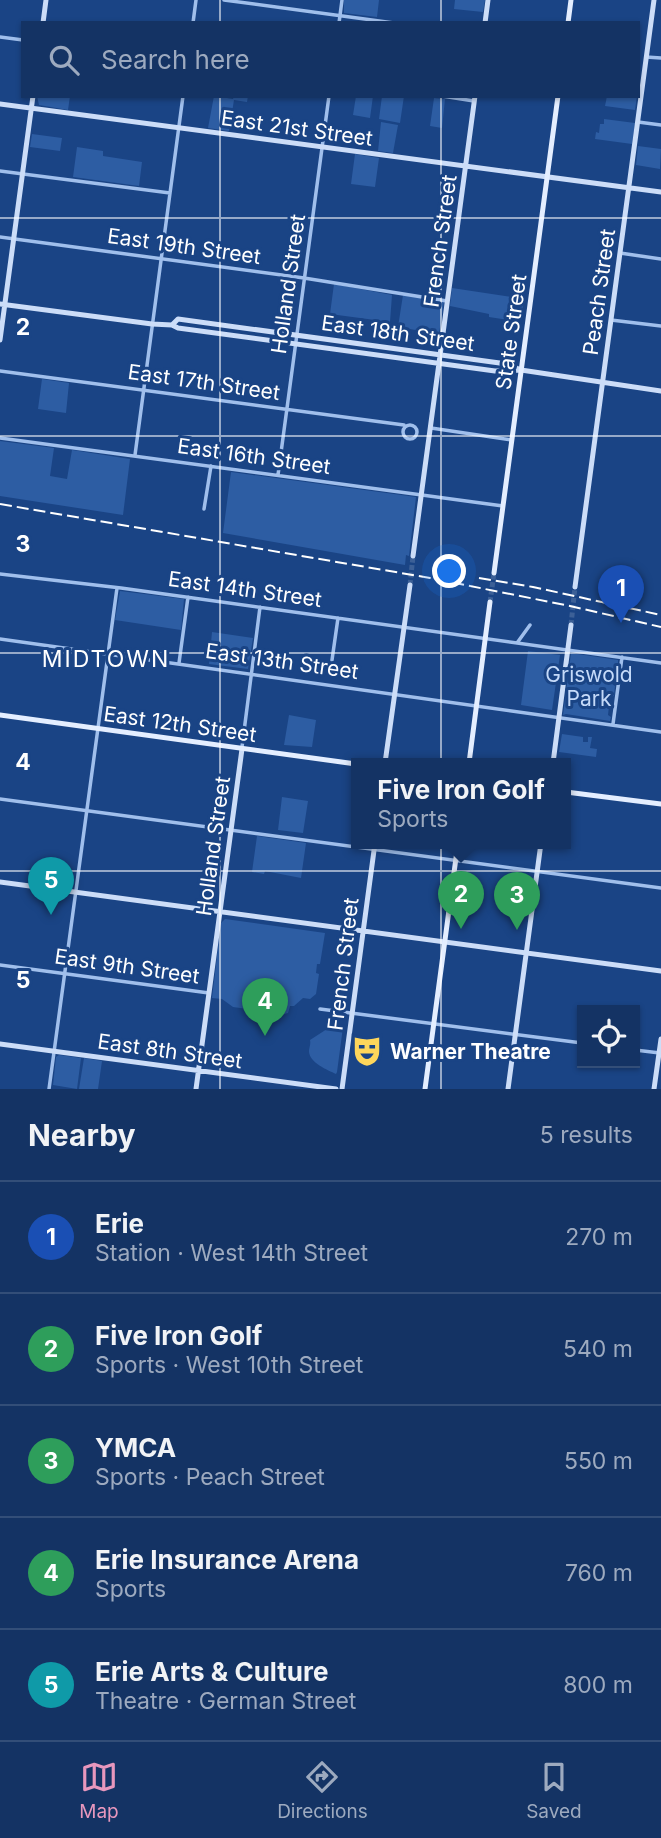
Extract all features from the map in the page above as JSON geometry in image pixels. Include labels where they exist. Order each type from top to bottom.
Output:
[{"type":"main road","points":[[43,21],[46,0]]},
{"type":"main road","points":[[485,21],[488,0]]},
{"type":"main road","points":[[568,21],[571,0]]},
{"type":"main road","name":"Peach Street","points":[[575,587],[654,0]]},
{"type":"main road","points":[[0,340],[2,304],[14,239],[33,98]]},
{"type":"main road","name":"State Street","points":[[494,573],[558,98]]},
{"type":"main road","name":"French Street","points":[[413,556],[475,99]]},
{"type":"main road","name":"East 21st Street","points":[[0,104],[661,192]]},
{"type":"main road","name":"East 18th Street","points":[[2,304],[172,325],[178,328],[439,364],[495,371],[522,370]]},
{"type":"main road","name":"East 18th Street","points":[[172,325],[178,319],[507,364],[522,370]]},
{"type":"main road","points":[[522,370],[661,391]]},
{"type":"main road","points":[[386,758],[410,585]]},
{"type":"main road","points":[[470,758],[490,602]]},
{"type":"main road","points":[[554,758],[571,625]]},
{"type":"main road","name":"East 12th Street","points":[[0,715],[351,763]]},
{"type":"main road","name":"Holland Street","points":[[196,1089],[242,749]]},
{"type":"main road","points":[[571,793],[661,804]]},
{"type":"main road","name":"French Street","points":[[342,1089],[374,849]]},
{"type":"main road","points":[[425,1089],[457,849]]},
{"type":"main road","points":[[508,1089],[540,849]]},
{"type":"main road","points":[[0,882],[661,971]]},
{"type":"main road","points":[[654,1089],[661,1039]]},
{"type":"main road","name":"East 8th Street","points":[[0,1044],[335,1089]]},
{"type":"street","points":[[193,21],[196,0]]},
{"type":"street","points":[[224,0],[379,21]]},
{"type":"street","points":[[339,21],[342,0]]},
{"type":"street","points":[[0,37],[21,40]]},
{"type":"street","points":[[646,57],[661,58]]},
{"type":"street","points":[[134,456],[183,98]]},
{"type":"street","name":"Holland Street","points":[[278,475],[329,98]]},
{"type":"street","points":[[638,122],[661,125]]},
{"type":"street","points":[[0,171],[170,193]]},
{"type":"street","name":"East 19th Street","points":[[0,237],[304,278],[447,301]]},
{"type":"street","points":[[620,253],[661,259]]},
{"type":"street","points":[[611,320],[661,326]]},
{"type":"street","name":"East 17th Street","points":[[0,371],[404,425],[415,427],[418,433],[415,437],[406,438],[404,425]]},
{"type":"street","points":[[430,428],[512,440]]},
{"type":"street","name":"East 16th Street","points":[[0,438],[503,506]]},
{"type":"street","points":[[204,509],[211,466]]},
{"type":"street","name":"East 14th Street","points":[[0,574],[404,626],[661,663]]},
{"type":"street","points":[[50,1089],[117,588]]},
{"type":"street","points":[[179,663],[188,597]]},
{"type":"street","name":"Holland Street","points":[[242,749],[260,607]]},
{"type":"street","points":[[332,660],[338,618]]},
{"type":"street","points":[[517,642],[530,625]]},
{"type":"street","name":"East 13th Street","points":[[0,639],[661,732]]},
{"type":"street","points":[[613,724],[622,657]]},
{"type":"street","points":[[0,799],[351,843]]},
{"type":"street","points":[[392,849],[661,888]]},
{"type":"street","name":"East 9th Street","points":[[0,965],[209,993]]},
{"type":"street","points":[[320,1009],[577,1042]]},
{"type":"street","points":[[640,1051],[660,1053]]},
{"type":"green space","points":[[344,0],[379,0],[377,17],[344,13]]},
{"type":"green space","points":[[455,0],[485,0],[483,12],[454,9]]},
{"type":"green space","points":[[37,98],[70,98],[68,110],[39,105]]},
{"type":"green space","points":[[214,98],[248,98],[247,102],[234,100],[229,131],[208,128]]},
{"type":"green space","points":[[356,98],[373,98],[370,118],[353,115]]},
{"type":"green space","points":[[382,98],[404,98],[400,123],[379,119]]},
{"type":"green space","points":[[434,98],[445,99],[442,128],[430,126]]},
{"type":"green space","points":[[607,98],[637,98],[635,110],[605,106]]},
{"type":"green space","points":[[604,119],[635,123],[632,144],[595,139]]},
{"type":"green space","points":[[381,122],[398,125],[393,153],[378,151]]},
{"type":"green space","points":[[32,134],[62,138],[60,151],[30,147]]},
{"type":"green space","points":[[638,146],[661,149],[660,169],[636,165]]},
{"type":"green space","points":[[77,147],[103,151],[103,156],[142,162],[139,186],[73,177]]},
{"type":"green space","points":[[355,154],[379,158],[375,187],[351,184]]},
{"type":"green space","points":[[334,284],[392,295],[390,322],[330,314]]},
{"type":"green space","points":[[452,288],[524,299],[521,322],[489,317],[489,314],[450,306]]},
{"type":"green space","points":[[403,295],[444,302],[439,334],[398,327]]},
{"type":"green space","points":[[42,379],[69,383],[66,413],[38,409]]},
{"type":"green space","points":[[0,441],[54,448],[50,476],[67,479],[72,450],[130,459],[123,515],[0,496]]},
{"type":"green space","points":[[231,472],[416,497],[409,556],[406,555],[405,565],[223,533]]},
{"type":"green space","points":[[120,591],[184,599],[181,630],[115,620]]},
{"type":"green space","points":[[212,632],[253,638],[248,669],[209,664]]},
{"type":"green space","points":[[528,651],[560,655],[552,710],[521,705]]},
{"type":"green space","name":"Griswold Park","points":[[571,653],[618,660],[618,666],[614,667],[612,684],[615,686],[614,696],[610,697],[610,721],[563,715]]},
{"type":"green space","points":[[289,715],[316,720],[312,747],[284,745]]},
{"type":"green space","points":[[562,734],[583,737],[583,742],[588,742],[588,737],[592,737],[590,748],[597,749],[596,757],[559,752]]},
{"type":"green space","points":[[282,797],[308,801],[303,833],[278,830]]},
{"type":"green space","points":[[257,836],[306,843],[301,878],[265,871],[264,874],[252,872]]},
{"type":"green space","points":[[225,919],[325,933],[320,964],[317,964],[316,973],[319,974],[316,994],[290,1006],[288,1013],[284,1014],[233,1007],[222,999],[212,998],[221,923]]},
{"type":"green space","points":[[343,1027],[336,1074],[312,1059],[309,1051],[310,1040],[327,1029]]},
{"type":"green space","points":[[59,1055],[81,1058],[77,1089],[53,1085],[56,1057]]},
{"type":"green space","points":[[84,1058],[102,1061],[98,1089],[79,1089]]},
{"type":"tunnel","points":[[410,585],[413,556]]},
{"type":"tunnel","points":[[490,602],[494,573]]},
{"type":"tunnel","points":[[571,625],[575,587]]},
{"type":"railway","points":[[0,504],[430,578],[661,627]]},
{"type":"railway","points":[[479,578],[661,615]]},
{"type":"place","name":"Erie","points":[[621,623]]},
{"type":"place","name":"Erie Arts & Culture","points":[[51,915]]},
{"type":"place","name":"Five Iron Golf","points":[[461,929]]},
{"type":"place","name":"YMCA","points":[[517,930]]},
{"type":"place","name":"Erie Insurance Arena","points":[[265,1036]]},
{"type":"place","name":"Warner Theatre","points":[[367,1051]]},
{"type":"district","name":"MIDTOWN","points":[[106,659]]}]
